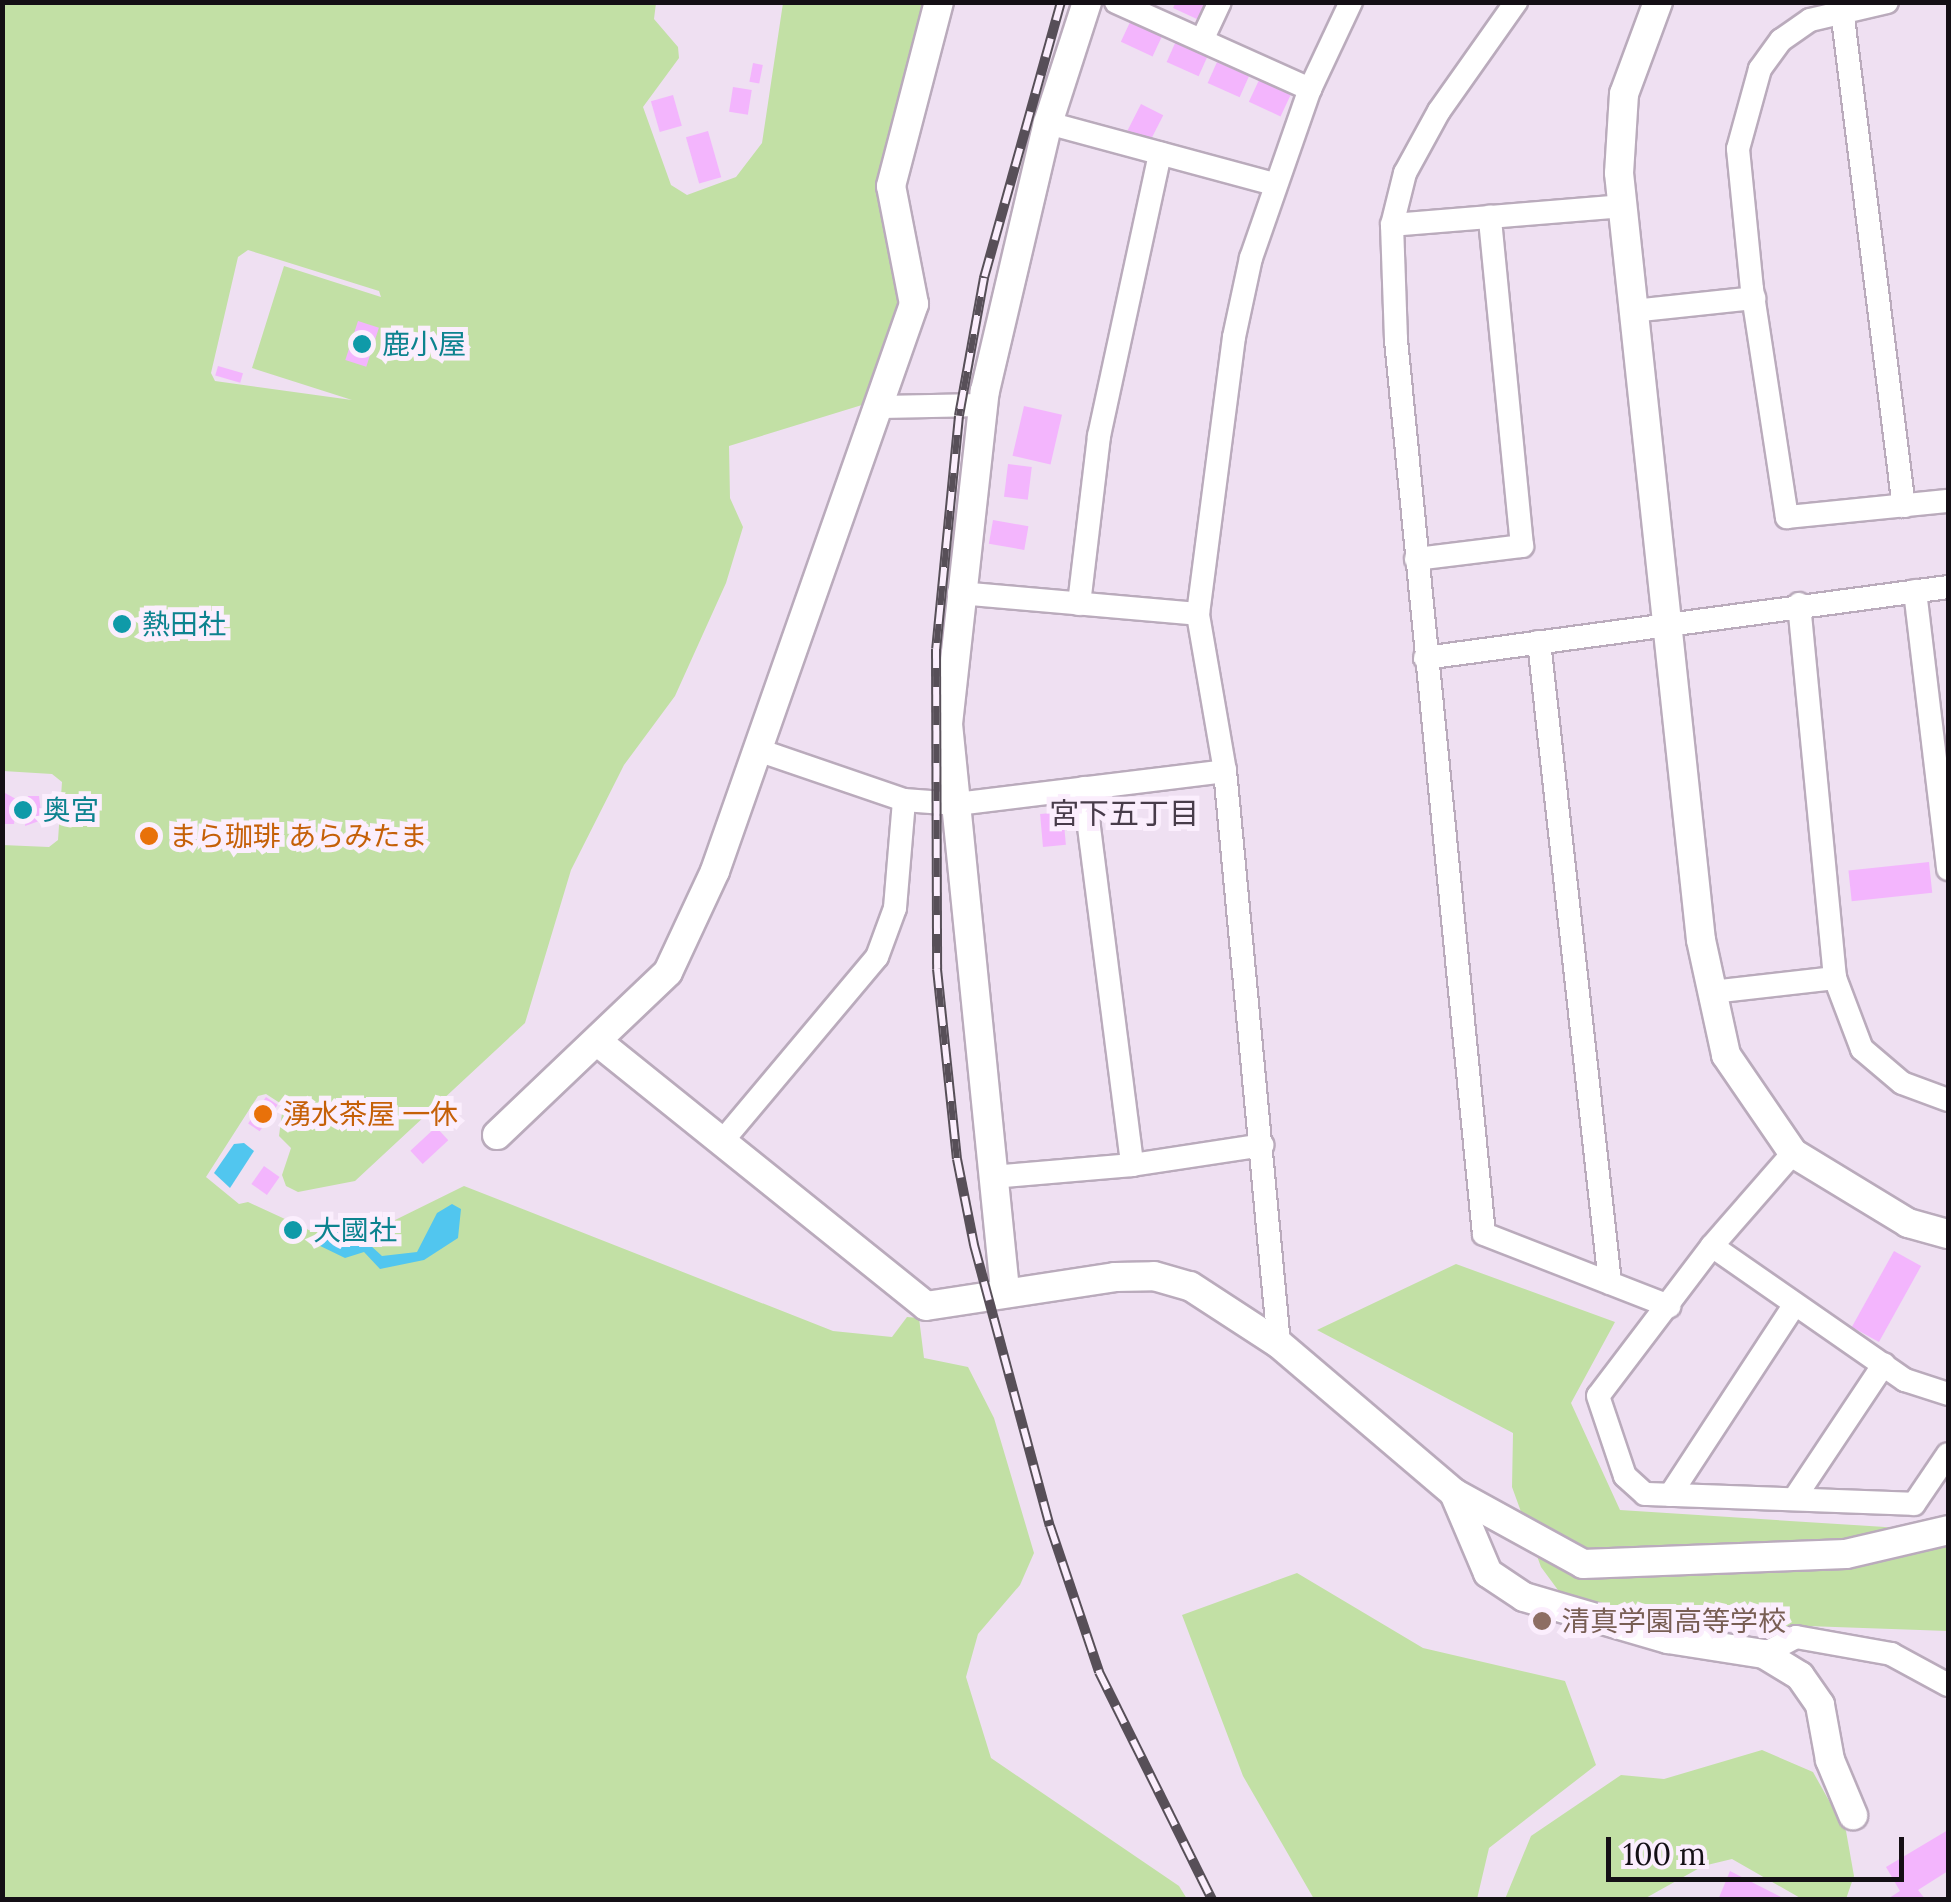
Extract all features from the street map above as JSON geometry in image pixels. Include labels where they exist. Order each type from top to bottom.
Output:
[{"type":"street","points":[[496,1135],[668,972],[715,871],[914,304],[891,186],[939,2]]},
{"type":"street","points":[[1005,1290],[948,724],[959,593],[984,405],[1048,122],[1087,2]]},
{"type":"street","points":[[1116,2],[1310,89]]},
{"type":"street","points":[[1203,38],[1220,2]]},
{"type":"street","points":[[1279,1344],[1225,771],[1198,614],[1234,337],[1274,184],[1310,89],[1351,2]]},
{"type":"street","points":[[1516,2],[1439,110],[1405,173],[1392,225],[1425,658],[1484,1234],[1669,1306]]},
{"type":"street","points":[[1658,2],[1637,48],[1619,118],[1622,206],[1712,992],[1726,1055],[1793,1153],[1908,1222],[1948,1234]]},
{"type":"street","points":[[1887,2],[1810,20],[1781,40],[1750,90],[1738,149],[1754,298],[1787,517],[1948,501]]},
{"type":"street","points":[[1842,10],[1904,506]]},
{"type":"street","points":[[1048,122],[1274,184]]},
{"type":"street","points":[[1079,604],[1099,436],[1160,153]]},
{"type":"street","points":[[1392,225],[1622,206]]},
{"type":"street","points":[[1416,559],[1522,546],[1490,217]]},
{"type":"street","points":[[1633,311],[1754,298]]},
{"type":"street","points":[[880,407],[984,405]]},
{"type":"street","points":[[1425,658],[1799,604],[1948,587]]},
{"type":"street","points":[[1915,591],[1948,869]]},
{"type":"street","points":[[959,593],[1198,614]]},
{"type":"street","points":[[1799,604],[1836,978],[1862,1050],[1902,1083],[1948,1100]]},
{"type":"street","points":[[1539,642],[1610,1283]]},
{"type":"street","points":[[758,750],[904,800],[956,804],[1225,771]]},
{"type":"street","points":[[1084,788],[1132,1166]]},
{"type":"street","points":[[725,1138],[877,957],[895,908],[904,800]]},
{"type":"street","points":[[1712,992],[1836,978]]},
{"type":"street","points":[[598,1042],[725,1138],[926,1306],[1005,1290],[1154,1276],[1190,1286],[1279,1344],[1454,1493],[1583,1564],[1846,1554],[1948,1530]]},
{"type":"street","points":[[992,1177],[1132,1166],[1262,1145]]},
{"type":"street","points":[[1793,1153],[1712,1246],[1598,1396],[1625,1476],[1645,1494],[1914,1504],[1948,1454]]},
{"type":"street","points":[[1712,1246],[1905,1380],[1948,1394]]},
{"type":"street","points":[[1670,1495],[1795,1304]]},
{"type":"street","points":[[1794,1500],[1884,1364]]},
{"type":"street","points":[[1454,1493],[1488,1573],[1532,1602],[1668,1639],[1764,1654],[1800,1676],[1820,1705],[1830,1760],[1853,1815]]},
{"type":"street","points":[[1764,1654],[1796,1638],[1891,1654],[1948,1685]]},
{"type":"green space","points":[[3,3],[656,3],[654,19],[678,47],[679,58],[643,107],[671,185],[687,195],[736,177],[762,143],[783,3],[925,3],[884,190],[904,304],[872,394],[862,405],[729,446],[730,498],[743,527],[726,583],[675,696],[624,765],[571,870],[525,1023],[355,1181],[298,1192],[286,1186],[282,1175],[291,1148],[279,1136],[283,1105],[266,1094],[258,1096],[206,1177],[239,1204],[248,1202],[311,1231],[389,1223],[464,1186],[833,1331],[892,1337],[907,1317],[919,1318],[924,1358],[968,1367],[994,1418],[1034,1553],[1020,1585],[978,1634],[966,1677],[991,1758],[1179,1886],[1187,1899],[3,1899],[2,845],[49,847],[58,840],[62,782],[52,774],[3,771]],"holes":[[[248,250],[379,291],[381,297],[284,266],[252,368],[352,400],[215,381],[211,373],[238,257]]]},
{"type":"green space","points":[[1456,1264],[1615,1322],[1571,1403],[1620,1510],[1885,1527],[1948,1538],[1948,1631],[1807,1626],[1603,1634],[1583,1624],[1541,1567],[1512,1487],[1513,1433],[1317,1330]]},
{"type":"green space","points":[[1297,1573],[1423,1648],[1565,1681],[1596,1765],[1489,1848],[1477,1899],[1314,1899],[1243,1776],[1182,1615]]},
{"type":"green space","points":[[1762,1750],[1813,1772],[1846,1831],[1854,1876],[1846,1899],[1802,1899],[1732,1859],[1703,1866],[1644,1899],[1505,1899],[1531,1836],[1621,1775],[1664,1779]]},
{"type":"water","points":[[244,1143],[254,1151],[230,1188],[214,1173],[234,1144]]},
{"type":"water","points":[[452,1204],[461,1209],[458,1238],[424,1260],[380,1269],[364,1252],[345,1258],[312,1242],[340,1225],[366,1224],[370,1245],[382,1256],[417,1252],[437,1213]]},
{"type":"building","points":[[1176,2],[1207,2],[1199,20],[1173,8]]},
{"type":"building","points":[[1131,20],[1163,35],[1153,57],[1121,42]]},
{"type":"building","points":[[1176,41],[1208,55],[1199,76],[1167,62]]},
{"type":"building","points":[[1217,62],[1249,76],[1240,97],[1208,83]]},
{"type":"building","points":[[753,63],[763,65],[759,84],[749,82]]},
{"type":"building","points":[[1259,80],[1291,95],[1281,117],[1249,102]]},
{"type":"building","points":[[733,87],[752,90],[748,115],[729,112]]},
{"type":"building","points":[[673,95],[682,126],[660,132],[651,101]]},
{"type":"building","points":[[1141,104],[1163,115],[1150,142],[1127,131]]},
{"type":"building","points":[[708,131],[721,177],[699,183],[686,137]]},
{"type":"building","name":"鹿小屋","points":[[358,321],[379,328],[366,367],[345,360]]},
{"type":"building","points":[[218,366],[243,373],[240,383],[215,376]]},
{"type":"building","points":[[1024,406],[1062,415],[1051,464],[1013,456]]},
{"type":"building","points":[[1008,464],[1032,467],[1028,500],[1004,497]]},
{"type":"building","points":[[993,520],[1028,526],[1024,550],[989,544]]},
{"type":"building","name":"奥宮","points":[[5,793],[27,805],[28,796],[39,796],[42,820],[25,826],[26,816],[15,815],[14,824],[3,824]]},
{"type":"building","points":[[1063,812],[1066,845],[1043,847],[1040,814]]},
{"type":"building","points":[[141,828],[158,833],[155,844],[138,839]]},
{"type":"building","points":[[1929,862],[1932,893],[1852,901],[1848,870]]},
{"type":"building","name":"湧水茶屋 一休","points":[[266,1097],[278,1105],[260,1131],[248,1124]]},
{"type":"building","points":[[436,1127],[448,1140],[423,1164],[410,1151]]},
{"type":"building","points":[[264,1166],[280,1177],[267,1195],[251,1184]]},
{"type":"building","points":[[1894,1251],[1921,1266],[1879,1342],[1852,1327]]},
{"type":"building","points":[[1948,1830],[1948,1871],[1918,1890],[1926,1900],[1886,1900],[1900,1891],[1886,1867]]},
{"type":"building","points":[[1730,1871],[1787,1900],[1718,1900]]},
{"type":"railway","points":[[1061,2],[984,278],[959,416],[936,649],[937,969],[957,1159],[974,1245],[1050,1526],[1099,1672],[1212,1900]]},
{"type":"place","name":"鹿小屋","points":[[362,344]]},
{"type":"place","name":"熱田社","points":[[122,624]]},
{"type":"place","name":"奥宮","points":[[23,810]]},
{"type":"place","name":"まら珈琲 あらみたま","points":[[149,836]]},
{"type":"place","name":"湧水茶屋 一休","points":[[263,1114]]},
{"type":"place","name":"大國社","points":[[293,1230]]},
{"type":"place","name":"清真学園高等学校","points":[[1542,1621]]},
{"type":"district","name":"宮下五丁目","points":[[1124,813]]}]
